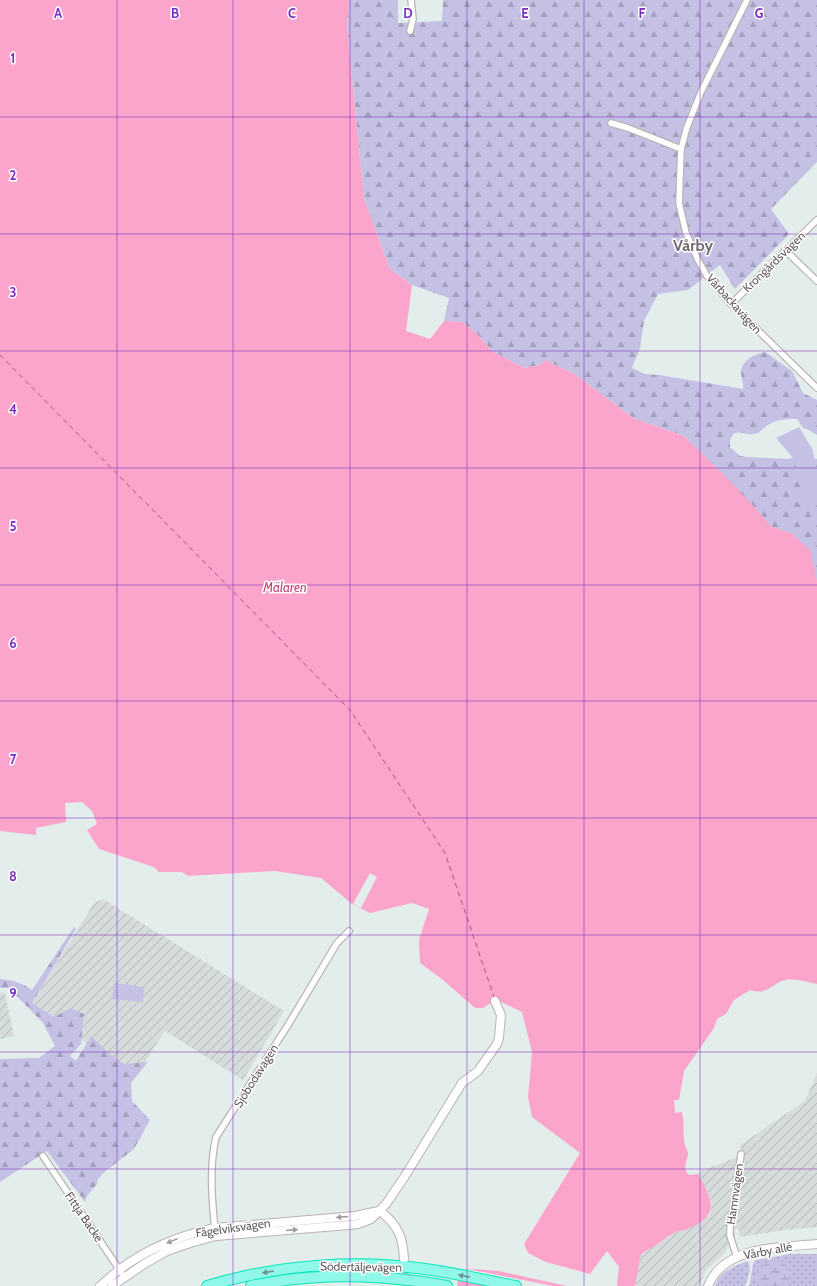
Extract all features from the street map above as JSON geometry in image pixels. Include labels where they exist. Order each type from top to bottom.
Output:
[{"type":"highway","name":"Södertäljevägen","points":[[208,1286],[253,1274],[321,1265],[363,1264],[432,1270],[516,1286]]},
{"type":"highway","name":"Södertäljevägen","points":[[251,1286],[288,1280],[321,1277],[394,1278],[447,1286]]},
{"type":"main road","name":"Fågelviksvägen","points":[[100,1286],[120,1270],[157,1247],[172,1240],[202,1231],[215,1232],[358,1224],[371,1219],[380,1211],[405,1176],[462,1083],[478,1071],[497,1044],[501,1015],[495,1001]]},
{"type":"main road","points":[[380,1211],[393,1223],[400,1234],[404,1259]]},
{"type":"main road","name":"Fågelviksvägen","points":[[112,1286],[167,1251],[215,1232]]},
{"type":"main road","name":"Vårby allé","points":[[708,1286],[720,1267],[737,1257],[763,1250],[817,1244]]},
{"type":"street","points":[[410,31],[413,19],[411,0]]},
{"type":"street","name":"Vårbackavägen","points":[[747,0],[701,92],[687,127],[681,149],[679,202],[686,233],[707,276],[731,304],[817,388]]},
{"type":"street","points":[[611,123],[628,128],[681,149]]},
{"type":"street","name":"Krongårdsvägen","points":[[731,304],[817,220]]},
{"type":"street","points":[[785,250],[817,281]]},
{"type":"street","name":"Sjöbodavägen","points":[[215,1232],[213,1214],[212,1162],[216,1137],[288,1025],[337,943],[350,931]]},
{"type":"street","name":"Hamnvägen","points":[[737,1257],[730,1236],[730,1228],[740,1154]]},
{"type":"street","name":"Fittja Backe","points":[[43,1156],[125,1277]]},
{"type":"shaded area","points":[[103,899],[284,1011],[243,1080],[165,1031],[134,1079],[32,1003],[94,903]]},
{"type":"shaded area","points":[[0,992],[5,993],[14,1036],[0,1039]]},
{"type":"shaded area","points":[[817,1073],[817,1227],[784,1230],[740,1237],[739,1229],[735,1229],[735,1240],[728,1243],[726,1252],[706,1270],[699,1286],[635,1286],[642,1253],[659,1243],[662,1239],[709,1216],[711,1210],[710,1197],[698,1174],[701,1171],[743,1155],[740,1145],[805,1101]]},
{"type":"green space","points":[[349,0],[398,0],[398,23],[442,21],[443,0],[817,0],[817,162],[771,209],[789,234],[735,289],[720,265],[688,290],[658,294],[644,321],[640,348],[632,368],[645,374],[743,389],[741,373],[744,364],[749,358],[765,352],[792,371],[803,393],[817,400],[817,435],[803,428],[797,419],[783,420],[776,421],[756,433],[733,434],[730,440],[730,447],[740,456],[747,457],[788,459],[801,455],[817,459],[817,581],[791,533],[772,527],[684,436],[635,419],[574,374],[545,360],[540,365],[524,368],[492,351],[478,335],[463,322],[444,321],[449,298],[412,285],[390,269],[364,199],[347,28]]},
{"type":"green space","points":[[799,427],[813,450],[817,479],[817,497],[803,499],[794,459],[776,438]]},
{"type":"green space","points":[[74,927],[76,929],[32,1003],[54,1017],[70,1008],[84,1014],[81,1044],[70,1056],[76,1061],[91,1036],[110,1054],[124,1064],[148,1062],[131,1083],[132,1101],[150,1120],[134,1149],[103,1173],[98,1179],[97,1184],[87,1196],[85,1202],[47,1151],[0,1182],[0,1059],[39,1058],[55,1046],[43,1023],[9,988],[0,988],[0,979],[17,982],[32,990]]},
{"type":"green space","points":[[114,983],[144,987],[143,1002],[112,999]]},
{"type":"green space","points":[[790,1254],[817,1254],[817,1286],[749,1286],[755,1260]]},
{"type":"green space","points":[[748,1261],[750,1270],[745,1286],[715,1286],[717,1281],[724,1273],[733,1267]]},
{"type":"green space","points":[[773,1261],[782,1262],[789,1269],[789,1286],[756,1283],[757,1270]]},
{"type":"water","name":"Mälaren","points":[[0,0],[349,0],[347,28],[364,199],[390,269],[412,285],[406,331],[430,339],[444,321],[463,322],[478,335],[492,351],[524,368],[540,365],[545,360],[574,374],[635,419],[684,436],[736,487],[772,527],[791,533],[810,550],[817,581],[817,984],[800,980],[786,980],[777,983],[764,991],[760,992],[750,990],[734,1000],[726,1014],[717,1019],[714,1028],[684,1071],[679,1100],[674,1101],[675,1113],[682,1112],[683,1116],[684,1141],[688,1154],[686,1170],[689,1175],[698,1174],[708,1193],[711,1207],[709,1214],[697,1224],[686,1230],[673,1233],[641,1254],[635,1286],[617,1286],[619,1267],[607,1251],[590,1274],[546,1262],[528,1253],[524,1244],[580,1153],[532,1117],[528,1097],[532,1052],[522,1012],[499,1001],[492,1002],[483,1008],[475,1008],[443,980],[420,963],[419,940],[429,909],[412,903],[370,913],[352,904],[321,878],[275,871],[188,876],[182,872],[159,872],[154,867],[99,849],[87,830],[97,824],[92,811],[82,802],[65,803],[66,822],[36,828],[36,835],[0,831]]},
{"type":"water","points":[[460,1268],[499,1271],[567,1286],[457,1286]]},
{"type":"pier","points":[[370,873],[377,877],[361,908],[353,904]]},
{"type":"pier","points":[[458,1267],[553,1286],[489,1286],[456,1279]]},
{"type":"ferry route","points":[[0,355],[350,710],[445,853],[494,997]]},
{"type":"tunnel","points":[[404,1261],[405,1286]]},
{"type":"district","name":"Vårby","points":[[693,245]]}]
